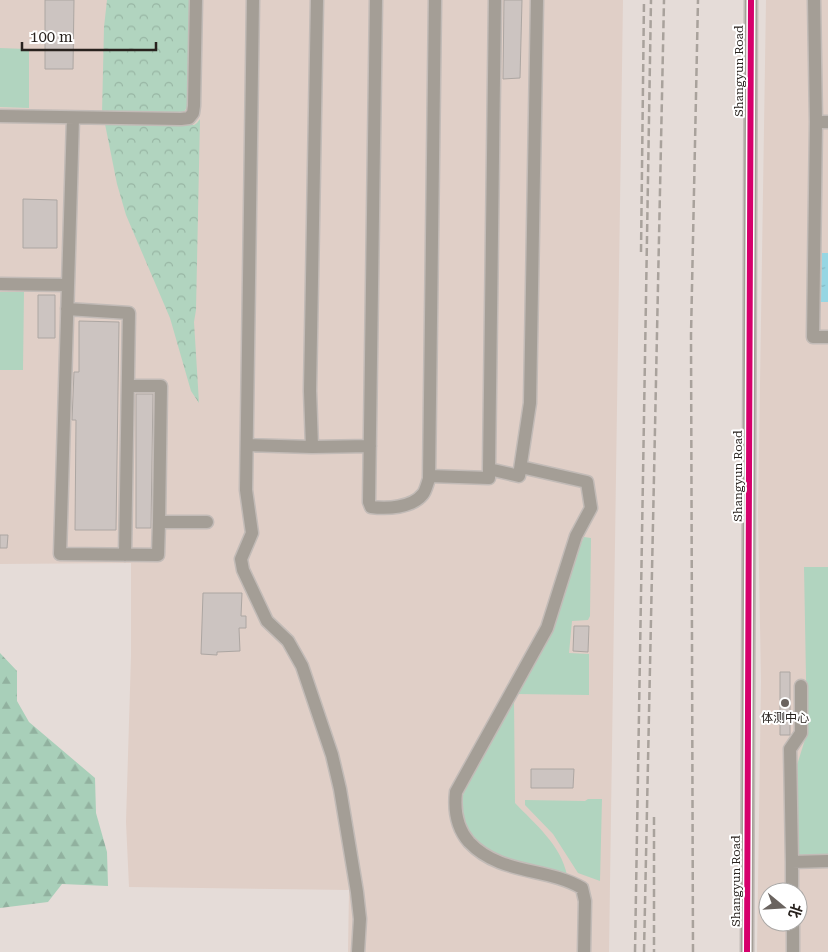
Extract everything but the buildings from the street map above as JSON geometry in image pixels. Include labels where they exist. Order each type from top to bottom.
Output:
[{"type":"street","points":[[0,116],[190,118],[194,106],[196,0]]},
{"type":"street","points":[[253,0],[246,490],[252,533],[241,559],[242,570],[267,622],[288,641],[302,666],[332,755],[340,788],[360,920],[358,952]]},
{"type":"street","points":[[312,447],[310,391],[317,0]]},
{"type":"street","points":[[376,0],[369,502],[371,507],[393,507],[415,501],[424,493],[429,476],[435,0]]},
{"type":"street","points":[[429,476],[489,478],[495,0]]},
{"type":"street","points":[[489,470],[519,476],[530,403],[537,0]]},
{"type":"street","name":"Shangyun Road","points":[[747,952],[751,0]]},
{"type":"street","points":[[814,0],[822,122],[814,337],[828,337]]},
{"type":"street","points":[[73,118],[60,554],[158,555],[161,386],[129,386]]},
{"type":"street","points":[[0,284],[67,285]]},
{"type":"street","points":[[67,309],[129,313],[125,555]]},
{"type":"street","points":[[248,445],[370,446]]},
{"type":"street","points":[[521,467],[586,482],[591,508],[576,536],[547,628],[456,792],[454,807],[457,822],[465,837],[484,856],[514,867],[573,882],[582,888],[585,901],[584,952]]},
{"type":"street","points":[[159,522],[207,522]]},
{"type":"street","points":[[792,882],[790,749],[801,733],[801,686]]},
{"type":"street","points":[[792,862],[828,861]]},
{"type":"street","points":[[793,932],[793,952]]},
{"type":"shaded area","points":[[0,0],[623,0],[609,952],[348,952],[349,890],[129,887],[126,822],[131,656],[131,563],[0,564]]},
{"type":"shaded area","points":[[766,0],[828,0],[828,952],[757,952],[758,884],[758,932],[808,932],[808,882],[758,882],[761,682],[758,512]]},
{"type":"green space","points":[[107,0],[191,0],[189,104],[184,112],[102,113],[104,27]]},
{"type":"green space","points":[[0,48],[29,50],[29,108],[0,107]]},
{"type":"green space","points":[[200,119],[196,310],[194,322],[199,403],[191,391],[170,318],[126,215],[117,184],[105,124],[194,125]]},
{"type":"green space","points":[[0,292],[24,292],[23,370],[0,370]]},
{"type":"green space","points":[[584,537],[591,538],[590,616],[588,620],[572,621],[569,653],[589,654],[589,695],[517,694],[553,624]]},
{"type":"green space","points":[[804,567],[828,567],[828,858],[793,858],[792,781],[807,733]]},
{"type":"green space","points":[[0,653],[17,671],[17,701],[29,722],[95,778],[96,813],[107,852],[108,886],[62,884],[48,902],[0,908]]},
{"type":"green space","points":[[514,700],[515,803],[539,827],[553,845],[564,864],[567,875],[503,859],[489,853],[464,828],[461,800],[471,775]]},
{"type":"green space","points":[[588,799],[602,799],[600,881],[578,873],[553,834],[525,805],[525,800],[585,801]]},
{"type":"water","points":[[822,253],[828,253],[828,302],[821,302]]},
{"type":"railway","points":[[641,252],[644,0]]},
{"type":"railway","points":[[635,952],[651,0]]},
{"type":"railway","points":[[644,952],[664,0]]},
{"type":"railway","points":[[693,952],[691,335],[698,0]]},
{"type":"railway","points":[[654,817],[654,952]]},
{"type":"cycle path","points":[[747,952],[751,0]]},
{"type":"place","name":"体测中心","points":[[785,703]]}]
